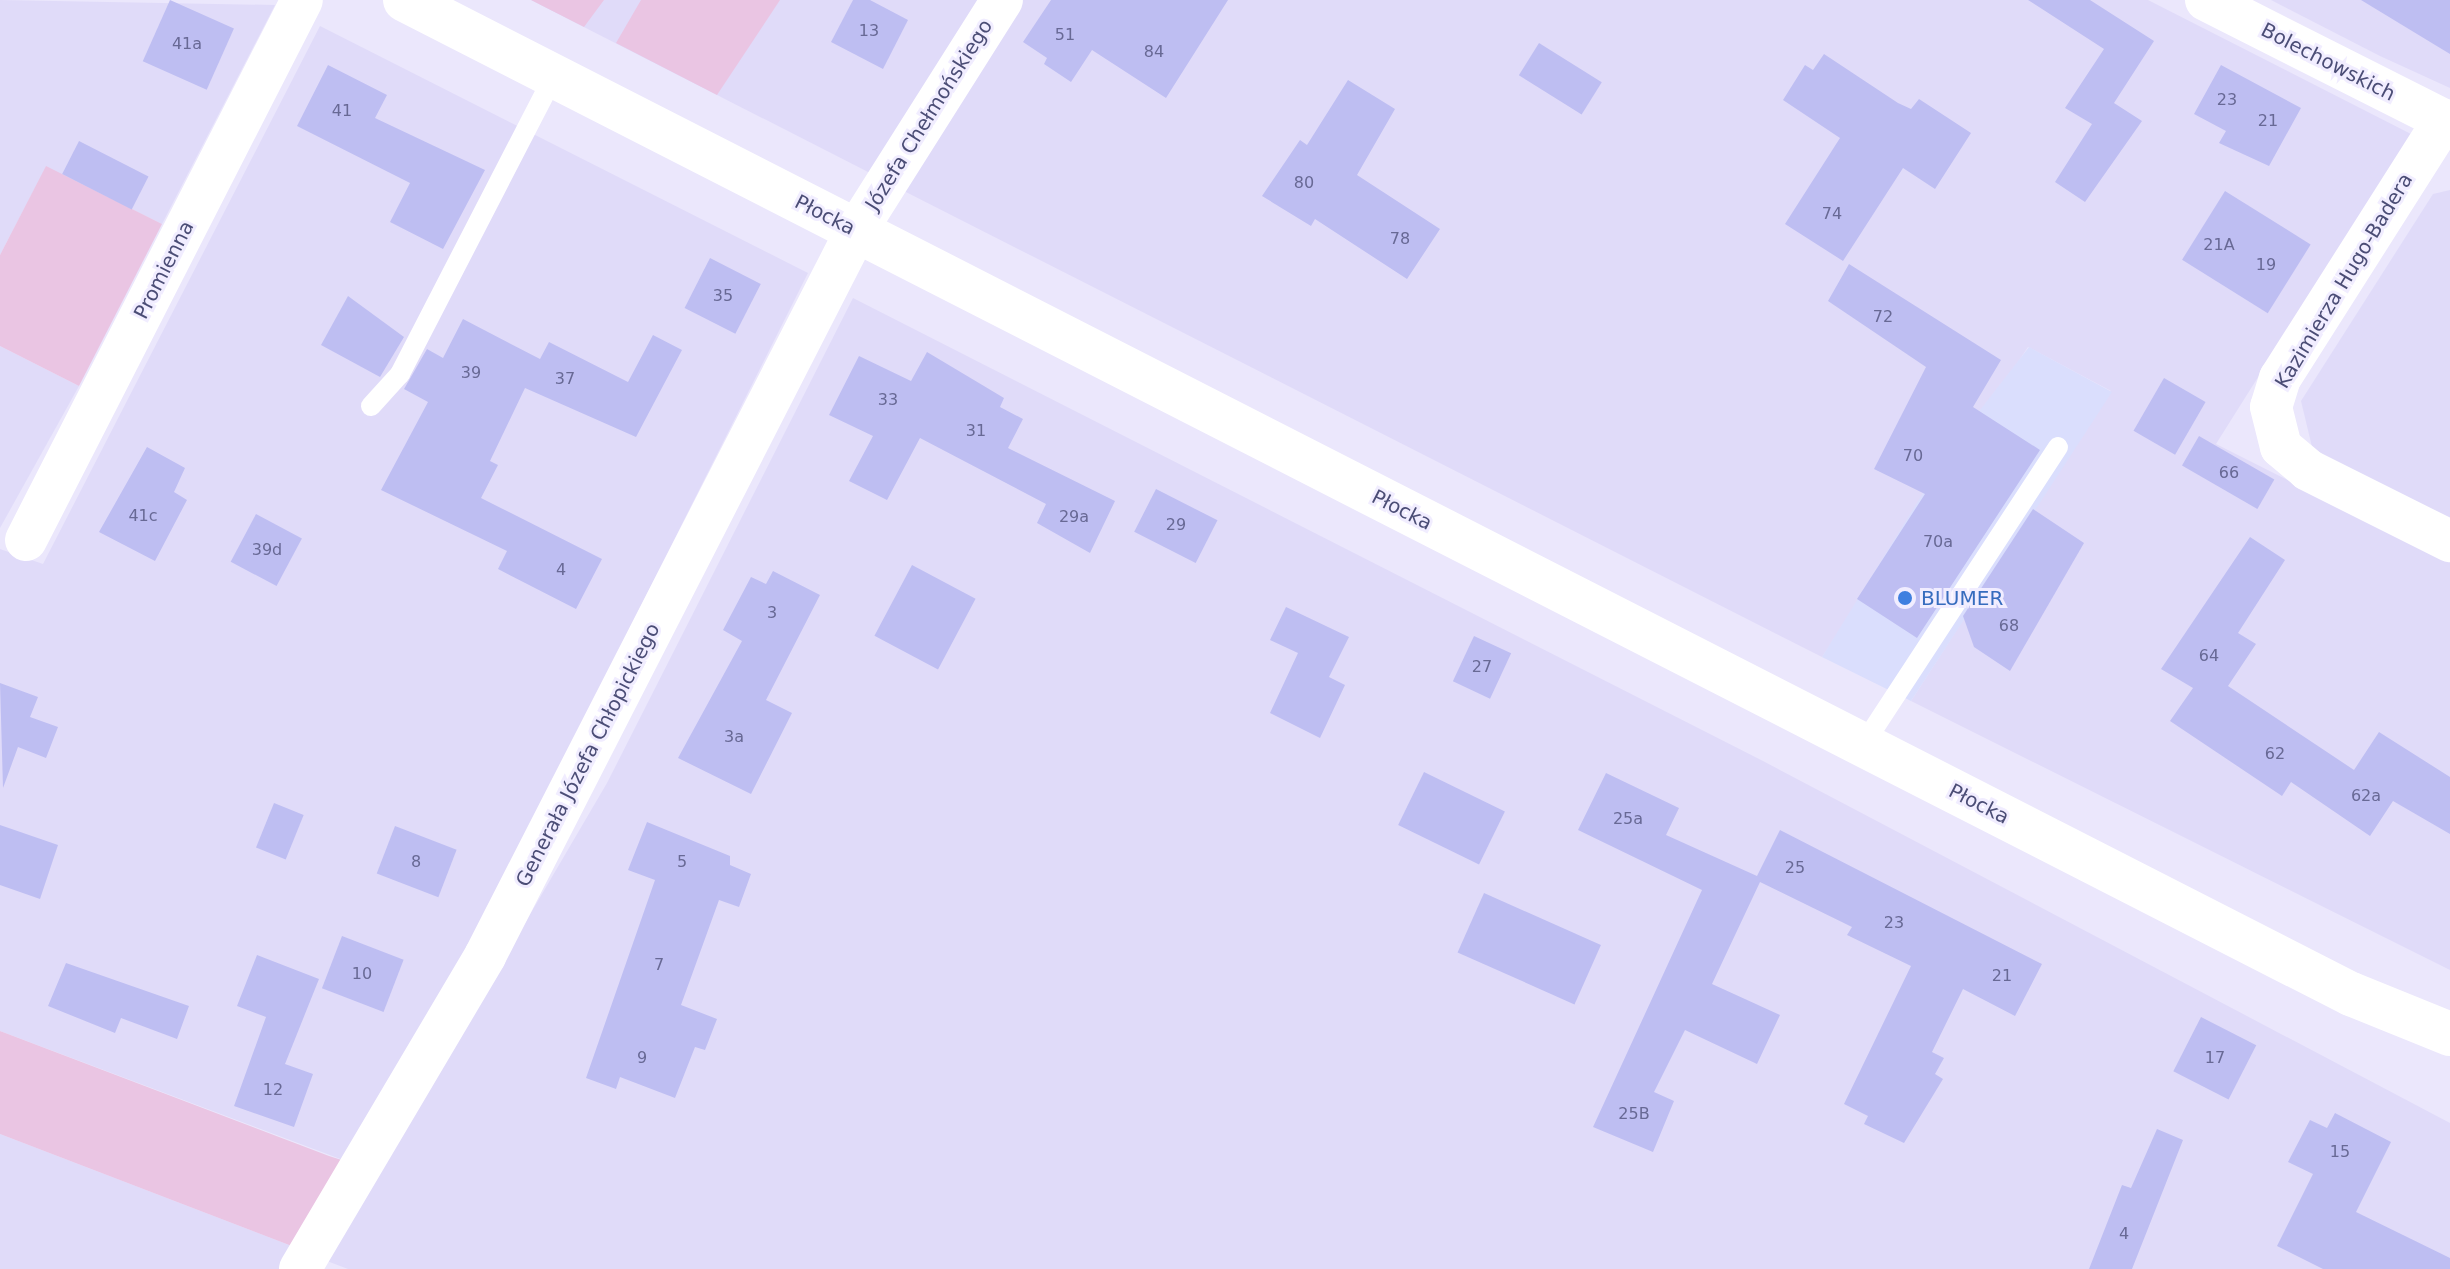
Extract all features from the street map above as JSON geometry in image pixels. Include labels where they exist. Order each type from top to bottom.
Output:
[{"type":"street","name":"Promienna","points":[[26,540],[302,0]]},
{"type":"street","name":"Płocka","points":[[405,0],[2400,1019],[2450,1060]]},
{"type":"street","name":"Józefa Chełmońskiego","points":[[856,231],[1002,0]]},
{"type":"street","name":"Bolechowskich","points":[[2206,0],[2447,122]]},
{"type":"street","name":"Kazimierza Hugo-Badera","points":[[2447,122],[2280,378],[2271,407],[2281,447],[2308,470],[2450,541]]},
{"type":"street","name":"Generała Józefa Chłopickiego","points":[[300,1269],[485,956],[856,231]]},
{"type":"street","name":"Płocka","points":[[2400,1019],[2449,1020]]},
{"type":"lane","points":[[371,406],[400,374],[554,76]]},
{"type":"lane","points":[[1863,745],[2058,447]]},
{"type":"shaded area","points":[[0,0],[275,5],[162,224],[46,167],[0,255]]},
{"type":"shaded area","points":[[531,0],[984,0],[872,174]]},
{"type":"shaded area","points":[[531,0],[604,0],[584,27]]},
{"type":"shaded area","points":[[641,0],[780,0],[717,95],[616,43]]},
{"type":"shaded area","points":[[1021,0],[2148,0],[2411,134],[2216,444],[2450,562],[2450,970],[1911,701],[2111,391],[2028,347],[1822,657],[900,189]]},
{"type":"shaded area","points":[[2271,0],[2450,0],[2450,88],[2380,56]]},
{"type":"shaded area","points":[[320,26],[808,273],[404,1078],[351,1163],[0,1031],[0,549],[43,564]]},
{"type":"shaded area","points":[[46,166],[162,224],[79,386],[0,346],[0,255]]},
{"type":"shaded area","points":[[2450,190],[2450,520],[2313,451],[2301,401],[2433,194]]},
{"type":"shaded area","points":[[853,298],[1763,761],[2450,1123],[2450,1269],[348,1269],[327,1261],[607,783]]},
{"type":"shaded area","points":[[0,346],[79,386],[0,528]]},
{"type":"shaded area","points":[[2029,347],[2112,392],[1911,701],[1822,657],[1952,446]]},
{"type":"shaded area","points":[[0,1031],[351,1163],[297,1248],[0,1134]]},
{"type":"shaded area","points":[[0,1134],[297,1248],[279,1269],[0,1269]]},
{"type":"building","points":[[170,0],[234,28],[207,90],[143,61]]},
{"type":"building","points":[[853,0],[870,0],[908,20],[883,69],[831,42]]},
{"type":"building","points":[[1051,0],[1228,0],[1166,98],[1092,50],[1071,82],[1044,64],[1047,58],[1023,42]]},
{"type":"building","points":[[2028,0],[2090,0],[2154,41],[2114,103],[2142,121],[2085,202],[2055,182],[2092,124],[2065,108],[2104,49]]},
{"type":"building","points":[[2361,0],[2450,0],[2450,54],[2417,34]]},
{"type":"building","points":[[1539,43],[1602,82],[1582,114],[1519,75]]},
{"type":"building","points":[[1824,54],[1898,103],[1911,109],[1919,99],[1971,133],[1935,189],[1903,168],[1843,261],[1785,224],[1840,138],[1783,100],[1805,65],[1813,70]]},
{"type":"building","points":[[328,65],[387,95],[375,118],[485,170],[443,249],[390,222],[410,183],[297,126]]},
{"type":"building","points":[[2221,65],[2301,108],[2269,166],[2219,143],[2226,131],[2194,114]]},
{"type":"building","points":[[1348,80],[1395,109],[1357,175],[1440,229],[1407,279],[1315,219],[1311,226],[1262,196],[1300,140],[1307,145]]},
{"type":"building","points":[[79,141],[148,176],[132,209],[62,174]]},
{"type":"building","points":[[2225,191],[2311,245],[2268,313],[2182,260]]},
{"type":"building","points":[[710,258],[761,284],[735,334],[685,308]]},
{"type":"building","points":[[1849,264],[2001,360],[1973,407],[2040,450],[1917,638],[1857,599],[1925,494],[1874,469],[1926,367],[1828,301]]},
{"type":"building","points":[[348,296],[404,337],[380,377],[321,345]]},
{"type":"building","points":[[463,319],[540,359],[549,342],[628,382],[653,335],[682,350],[636,437],[525,388],[490,461],[498,465],[481,498],[602,559],[576,609],[498,569],[507,551],[381,490],[428,402],[404,389],[427,349],[443,358]]},
{"type":"building","points":[[927,352],[1004,398],[1000,407],[1023,419],[1008,448],[1115,501],[1090,553],[1037,523],[1046,504],[920,438],[887,500],[849,481],[873,436],[829,415],[859,356],[911,381]]},
{"type":"building","points":[[2164,378],[2206,402],[2175,455],[2134,431]]},
{"type":"building","points":[[2199,436],[2274,480],[2257,509],[2182,465]]},
{"type":"building","points":[[147,447],[185,468],[174,492],[187,500],[155,561],[99,532]]},
{"type":"building","points":[[1156,489],[1217,520],[1196,563],[1134,532]]},
{"type":"building","points":[[2033,509],[2084,543],[2010,671],[1974,647],[1963,616]]},
{"type":"building","points":[[256,514],[302,538],[277,586],[231,562]]},
{"type":"building","points":[[2250,537],[2285,560],[2238,633],[2256,644],[2228,686],[2354,770],[2379,732],[2450,777],[2450,834],[2393,801],[2370,836],[2291,782],[2282,796],[2170,721],[2193,688],[2161,669]]},
{"type":"building","points":[[912,565],[976,599],[938,669],[874,636]]},
{"type":"building","points":[[773,571],[820,595],[766,700],[792,713],[751,794],[678,758],[742,641],[723,630],[751,577],[766,584]]},
{"type":"building","points":[[1286,607],[1349,637],[1329,677],[1345,685],[1320,738],[1270,713],[1298,653],[1270,640]]},
{"type":"building","points":[[1474,636],[1511,653],[1490,699],[1453,681]]},
{"type":"building","points":[[0,683],[38,697],[30,717],[58,727],[46,758],[18,747],[3,788]]},
{"type":"building","points":[[1424,772],[1505,811],[1479,864],[1398,825]]},
{"type":"building","points":[[1606,773],[1679,808],[1666,835],[1757,876],[1780,830],[2042,964],[2015,1016],[1963,989],[1932,1052],[1944,1058],[1935,1074],[1943,1079],[1904,1143],[1864,1124],[1868,1116],[1844,1104],[1911,966],[1847,935],[1852,927],[1760,882],[1712,984],[1780,1015],[1757,1064],[1685,1030],[1654,1092],[1674,1101],[1653,1152],[1593,1127],[1702,890],[1578,830]]},
{"type":"building","points":[[274,803],[304,815],[286,859],[256,848]]},
{"type":"building","points":[[647,822],[730,856],[730,865],[751,874],[739,907],[719,900],[681,1005],[717,1019],[705,1050],[695,1047],[675,1098],[620,1077],[616,1089],[586,1078],[655,880],[628,870]]},
{"type":"building","points":[[0,825],[58,845],[40,899],[0,885]]},
{"type":"building","points":[[395,826],[457,850],[438,897],[377,874]]},
{"type":"building","points":[[1484,893],[1601,945],[1574,1004],[1458,952]]},
{"type":"building","points":[[342,936],[404,960],[384,1012],[322,988]]},
{"type":"building","points":[[257,955],[319,979],[285,1064],[313,1074],[294,1127],[234,1106],[266,1017],[237,1006]]},
{"type":"building","points":[[66,963],[189,1006],[177,1039],[121,1018],[115,1033],[48,1006]]},
{"type":"building","points":[[2201,1017],[2256,1045],[2229,1099],[2173,1071]]},
{"type":"building","points":[[2335,1113],[2391,1142],[2356,1212],[2450,1258],[2450,1269],[2323,1269],[2277,1246],[2313,1174],[2288,1162],[2310,1120],[2327,1128]]},
{"type":"building","points":[[2157,1129],[2183,1140],[2132,1269],[2089,1269],[2122,1185],[2131,1188]]},
{"type":"place","name":"BLUMER","points":[[1905,598]]}]
